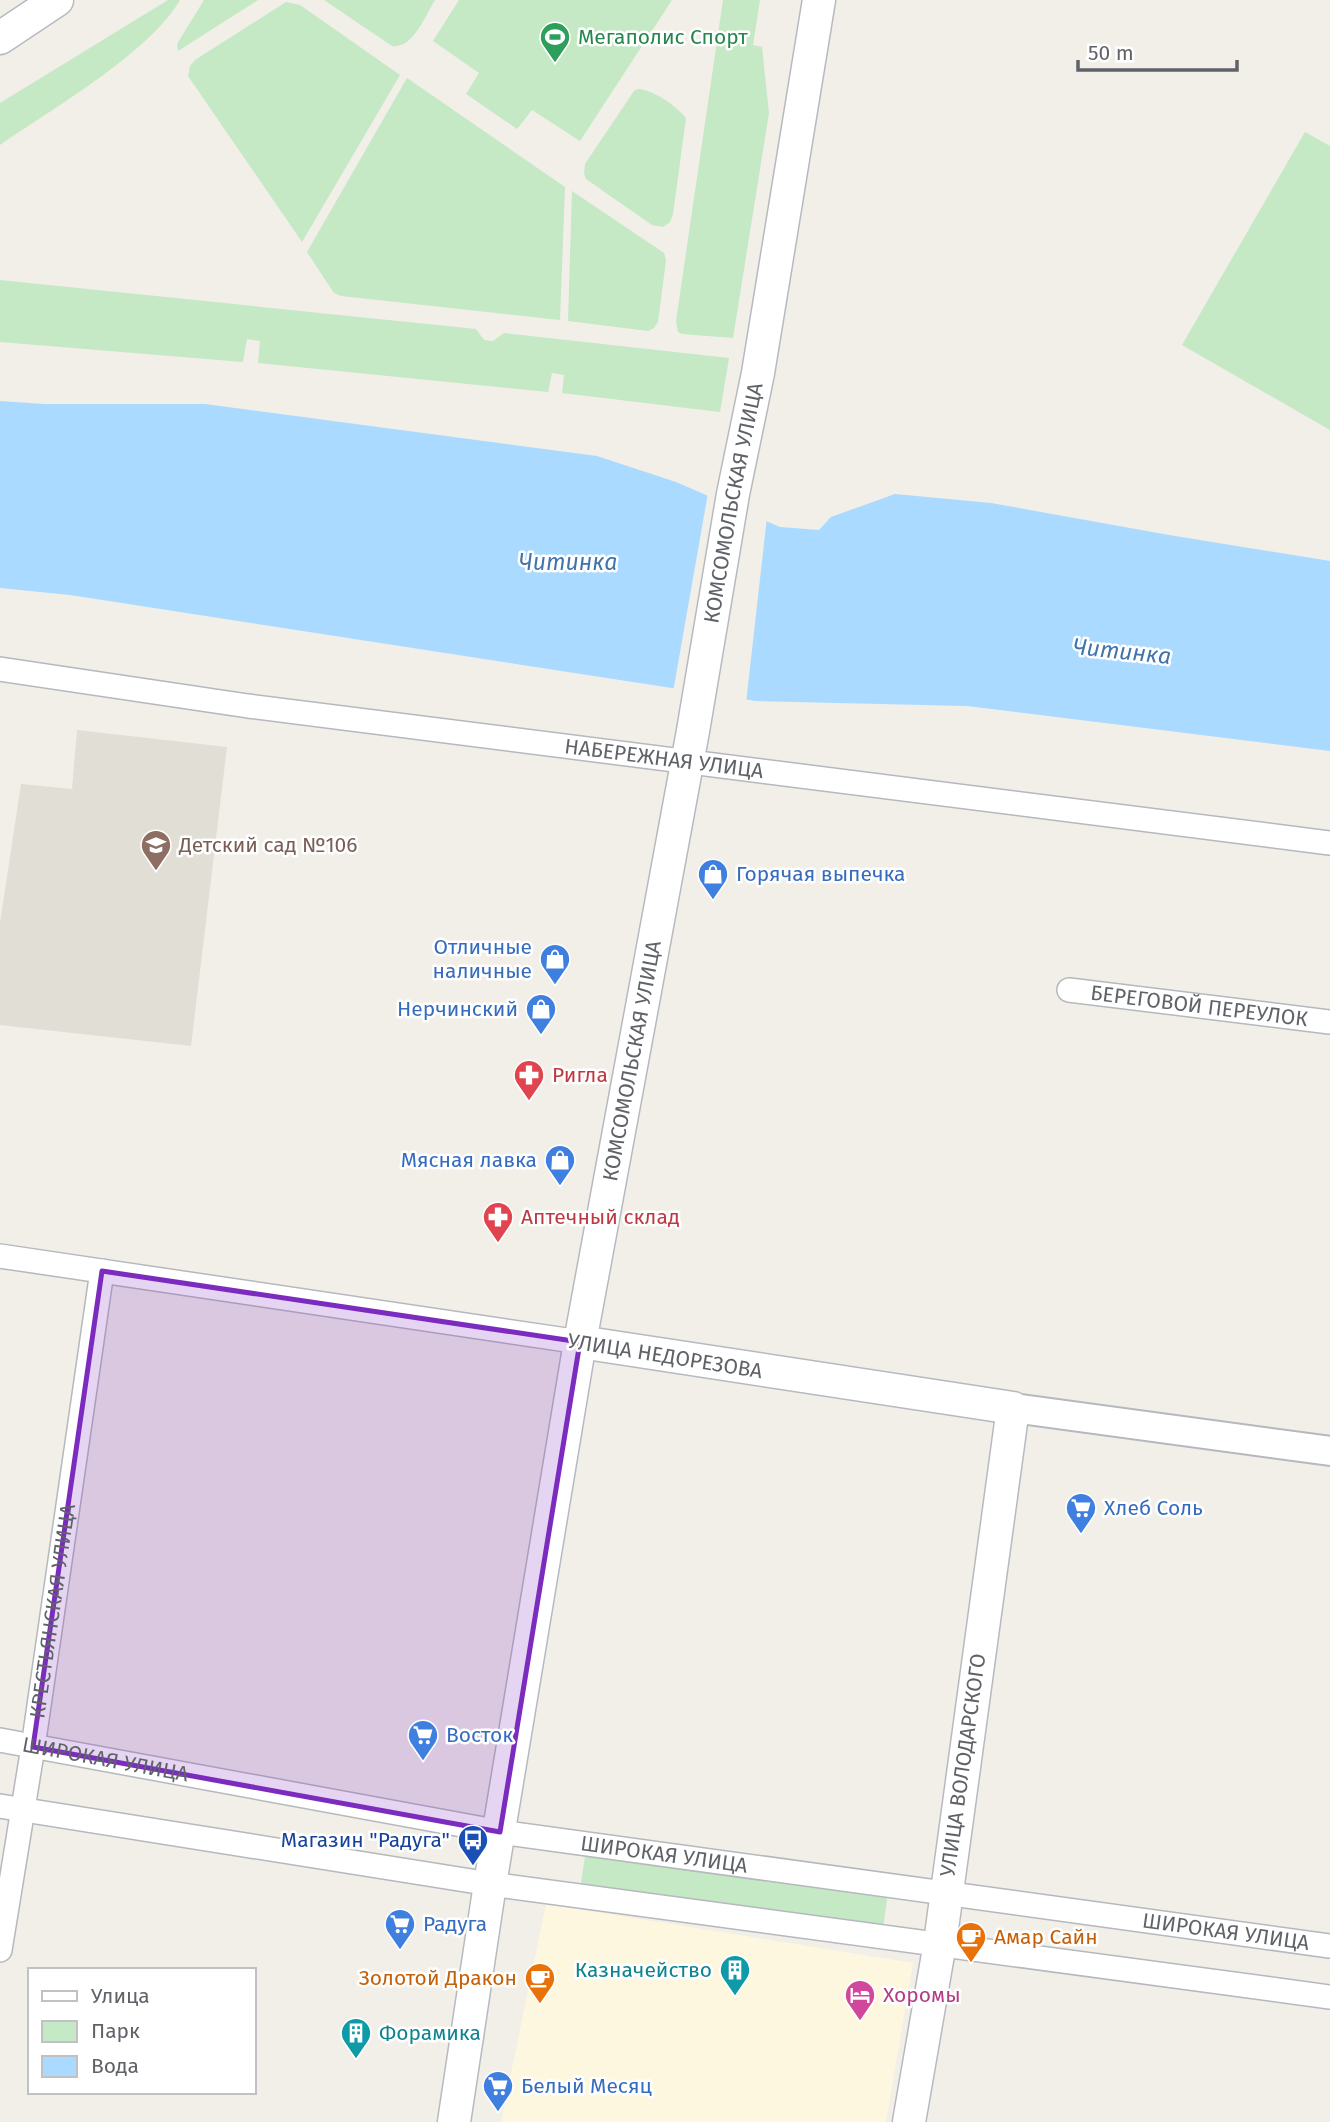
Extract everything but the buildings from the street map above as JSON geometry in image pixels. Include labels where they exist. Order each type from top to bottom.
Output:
[{"type":"main road","points":[[0,38],[57,0]]},
{"type":"main road","name":"КОМСОМОЛЬСКАЯ УЛИЦА","points":[[454,2122],[490,1884],[580,1342],[693,731],[733,494],[758,373],[819,0]]},
{"type":"main road","name":"УЛИЦА НЕДОРЕЗОВА","points":[[580,1342],[1013,1408]]},
{"type":"main road","name":"УЛИЦА ВОЛОДАРСКОГО","points":[[909,2122],[940,1943],[1013,1408]]},
{"type":"street","name":"НАБЕРЕЖНАЯ УЛИЦА","points":[[0,669],[248,706],[1330,842]]},
{"type":"street","name":"БЕРЕГОВОЙ ПЕРЕУЛОК","points":[[1069,990],[1330,1022]]},
{"type":"street","name":"УЛИЦА НЕДОРЕЗОВА","points":[[0,1256],[580,1342]]},
{"type":"street","name":"КРЕСТЬЯНСКАЯ УЛИЦА","points":[[0,1950],[11,1808],[33,1747],[102,1271]]},
{"type":"street","name":"УЛИЦА НЕДОРЕЗОВА","points":[[1013,1408],[1330,1451]]},
{"type":"street","name":"ШИРОКАЯ УЛИЦА","points":[[0,1741],[500,1832],[1330,1947]]},
{"type":"street","points":[[11,1808],[490,1884],[1330,1997]]},
{"type":"highlighted area","points":[[102,1271],[580,1342],[500,1832],[33,1747]]},
{"type":"shaded area","points":[[77,730],[227,747],[191,1046],[0,1025],[0,923],[21,784],[72,789]]},
{"type":"shaded area","points":[[546,1904],[913,1963],[886,2122],[501,2122]]},
{"type":"green space","points":[[168,0],[180,0],[146,40],[123,60],[0,145],[0,103]]},
{"type":"green space","points":[[204,0],[258,0],[178,51],[177,44]]},
{"type":"green space","points":[[324,0],[435,0],[412,37],[399,46],[392,46]]},
{"type":"green space","name":"Мегаполис Спорт","points":[[459,0],[672,0],[580,141],[532,110],[517,129],[466,94],[479,73],[433,41]]},
{"type":"green space","points":[[723,0],[760,0],[753,45],[762,47],[769,113],[733,338],[682,334],[678,332],[676,321]]},
{"type":"green space","points":[[286,2],[300,5],[400,75],[302,242],[188,76],[190,66],[195,60]]},
{"type":"green space","points":[[407,78],[565,187],[560,320],[341,296],[334,293],[307,252]]},
{"type":"green space","points":[[638,89],[664,99],[686,118],[673,214],[670,222],[663,227],[652,225],[586,179],[584,174],[585,164],[634,91]]},
{"type":"green space","points":[[1305,132],[1330,146],[1330,430],[1182,345]]},
{"type":"green space","points":[[572,191],[664,253],[666,260],[658,322],[654,328],[648,331],[568,321]]},
{"type":"green space","points":[[0,280],[476,329],[484,340],[493,341],[504,333],[729,358],[720,412],[562,393],[564,375],[552,373],[548,392],[258,363],[260,341],[247,339],[243,362],[0,342]]},
{"type":"green space","points":[[586,1849],[888,1893],[882,1934],[580,1890]]},
{"type":"water","name":"Читинка","points":[[0,401],[44,404],[205,404],[597,456],[676,482],[780,527],[819,530],[831,517],[895,494],[991,503],[1330,561],[1330,751],[967,706],[756,701],[70,595],[0,588]]},
{"type":"pier","points":[[708,493],[767,517],[746,703],[673,692]]},
{"type":"place","name":"Мегаполис Спорт","points":[[555,64]]},
{"type":"place","name":"Детский сад №106","points":[[156,872]]},
{"type":"place","name":"Горячая выпечка","points":[[713,901]]},
{"type":"place","name":"Отличные наличные","points":[[555,986]]},
{"type":"place","name":"Нерчинский","points":[[541,1036]]},
{"type":"place","name":"Ригла","points":[[529,1102]]},
{"type":"place","name":"Мясная лавка","points":[[560,1187]]},
{"type":"place","name":"Аптечный склад","points":[[498,1244]]},
{"type":"place","name":"Хлеб Соль","points":[[1081,1535]]},
{"type":"place","name":"Восток","points":[[423,1762]]},
{"type":"place","name":"Магазин \"Радуга\"","points":[[473,1867]]},
{"type":"place","name":"Радуга","points":[[400,1951]]},
{"type":"place","name":"Амар Сайн","points":[[971,1964]]},
{"type":"place","name":"Казначейство","points":[[735,1997]]},
{"type":"place","name":"Золотой Дракон","points":[[540,2005]]},
{"type":"place","name":"Хоромы","points":[[860,2022]]},
{"type":"place","name":"Форамика","points":[[356,2060]]},
{"type":"place","name":"Белый Месяц","points":[[498,2113]]}]
